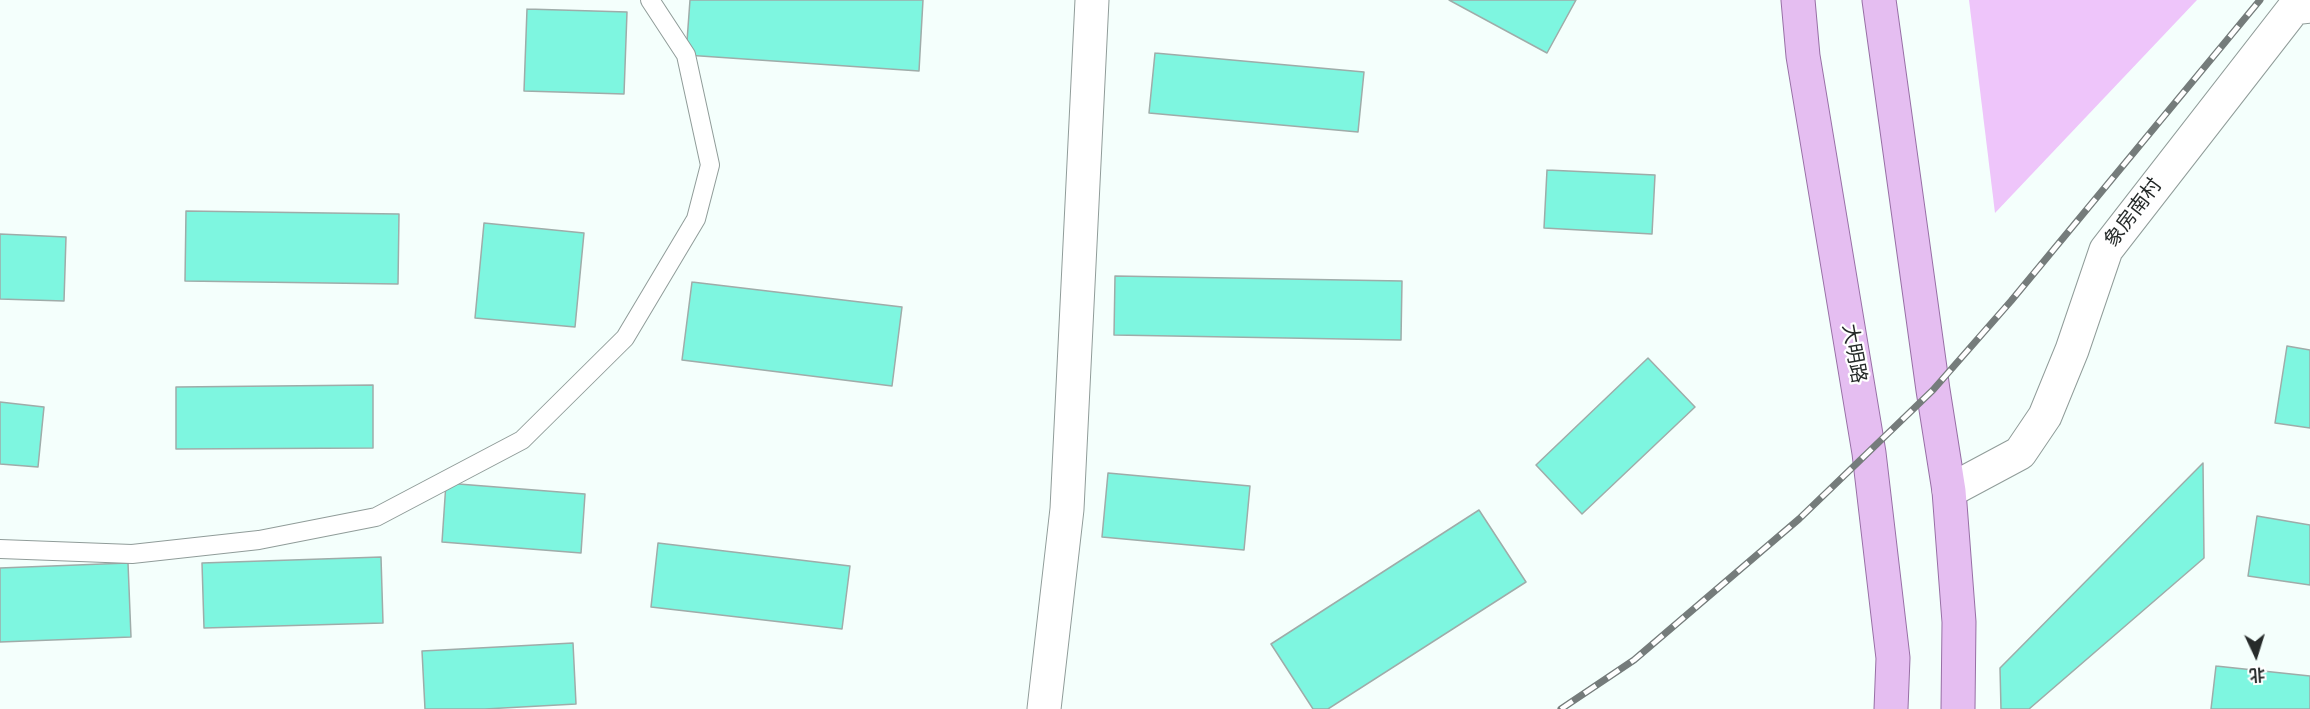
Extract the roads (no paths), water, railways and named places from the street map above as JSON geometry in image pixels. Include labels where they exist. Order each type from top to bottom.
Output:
[{"type":"main road","name":"大明路","points":[[1798,0],[1803,56],[1869,453],[1893,658],[1891,709]]},
{"type":"main road","points":[[1879,0],[1931,379],[1949,491],[1959,622],[1958,709]]},
{"type":"street","points":[[1044,709],[1067,509],[1092,0]]},
{"type":"street","name":"象房南村","points":[[1949,491],[2020,453],[2050,405],[2072,350],[2106,250],[2294,8],[2310,6]]},
{"type":"lane","points":[[0,549],[132,554],[260,540],[376,517],[522,440],[625,338],[696,219],[710,165],[708,154],[686,55],[650,0]]},
{"type":"railway","points":[[1561,709],[1634,660],[1799,519],[1933,390],[2011,301],[2260,0]]}]
